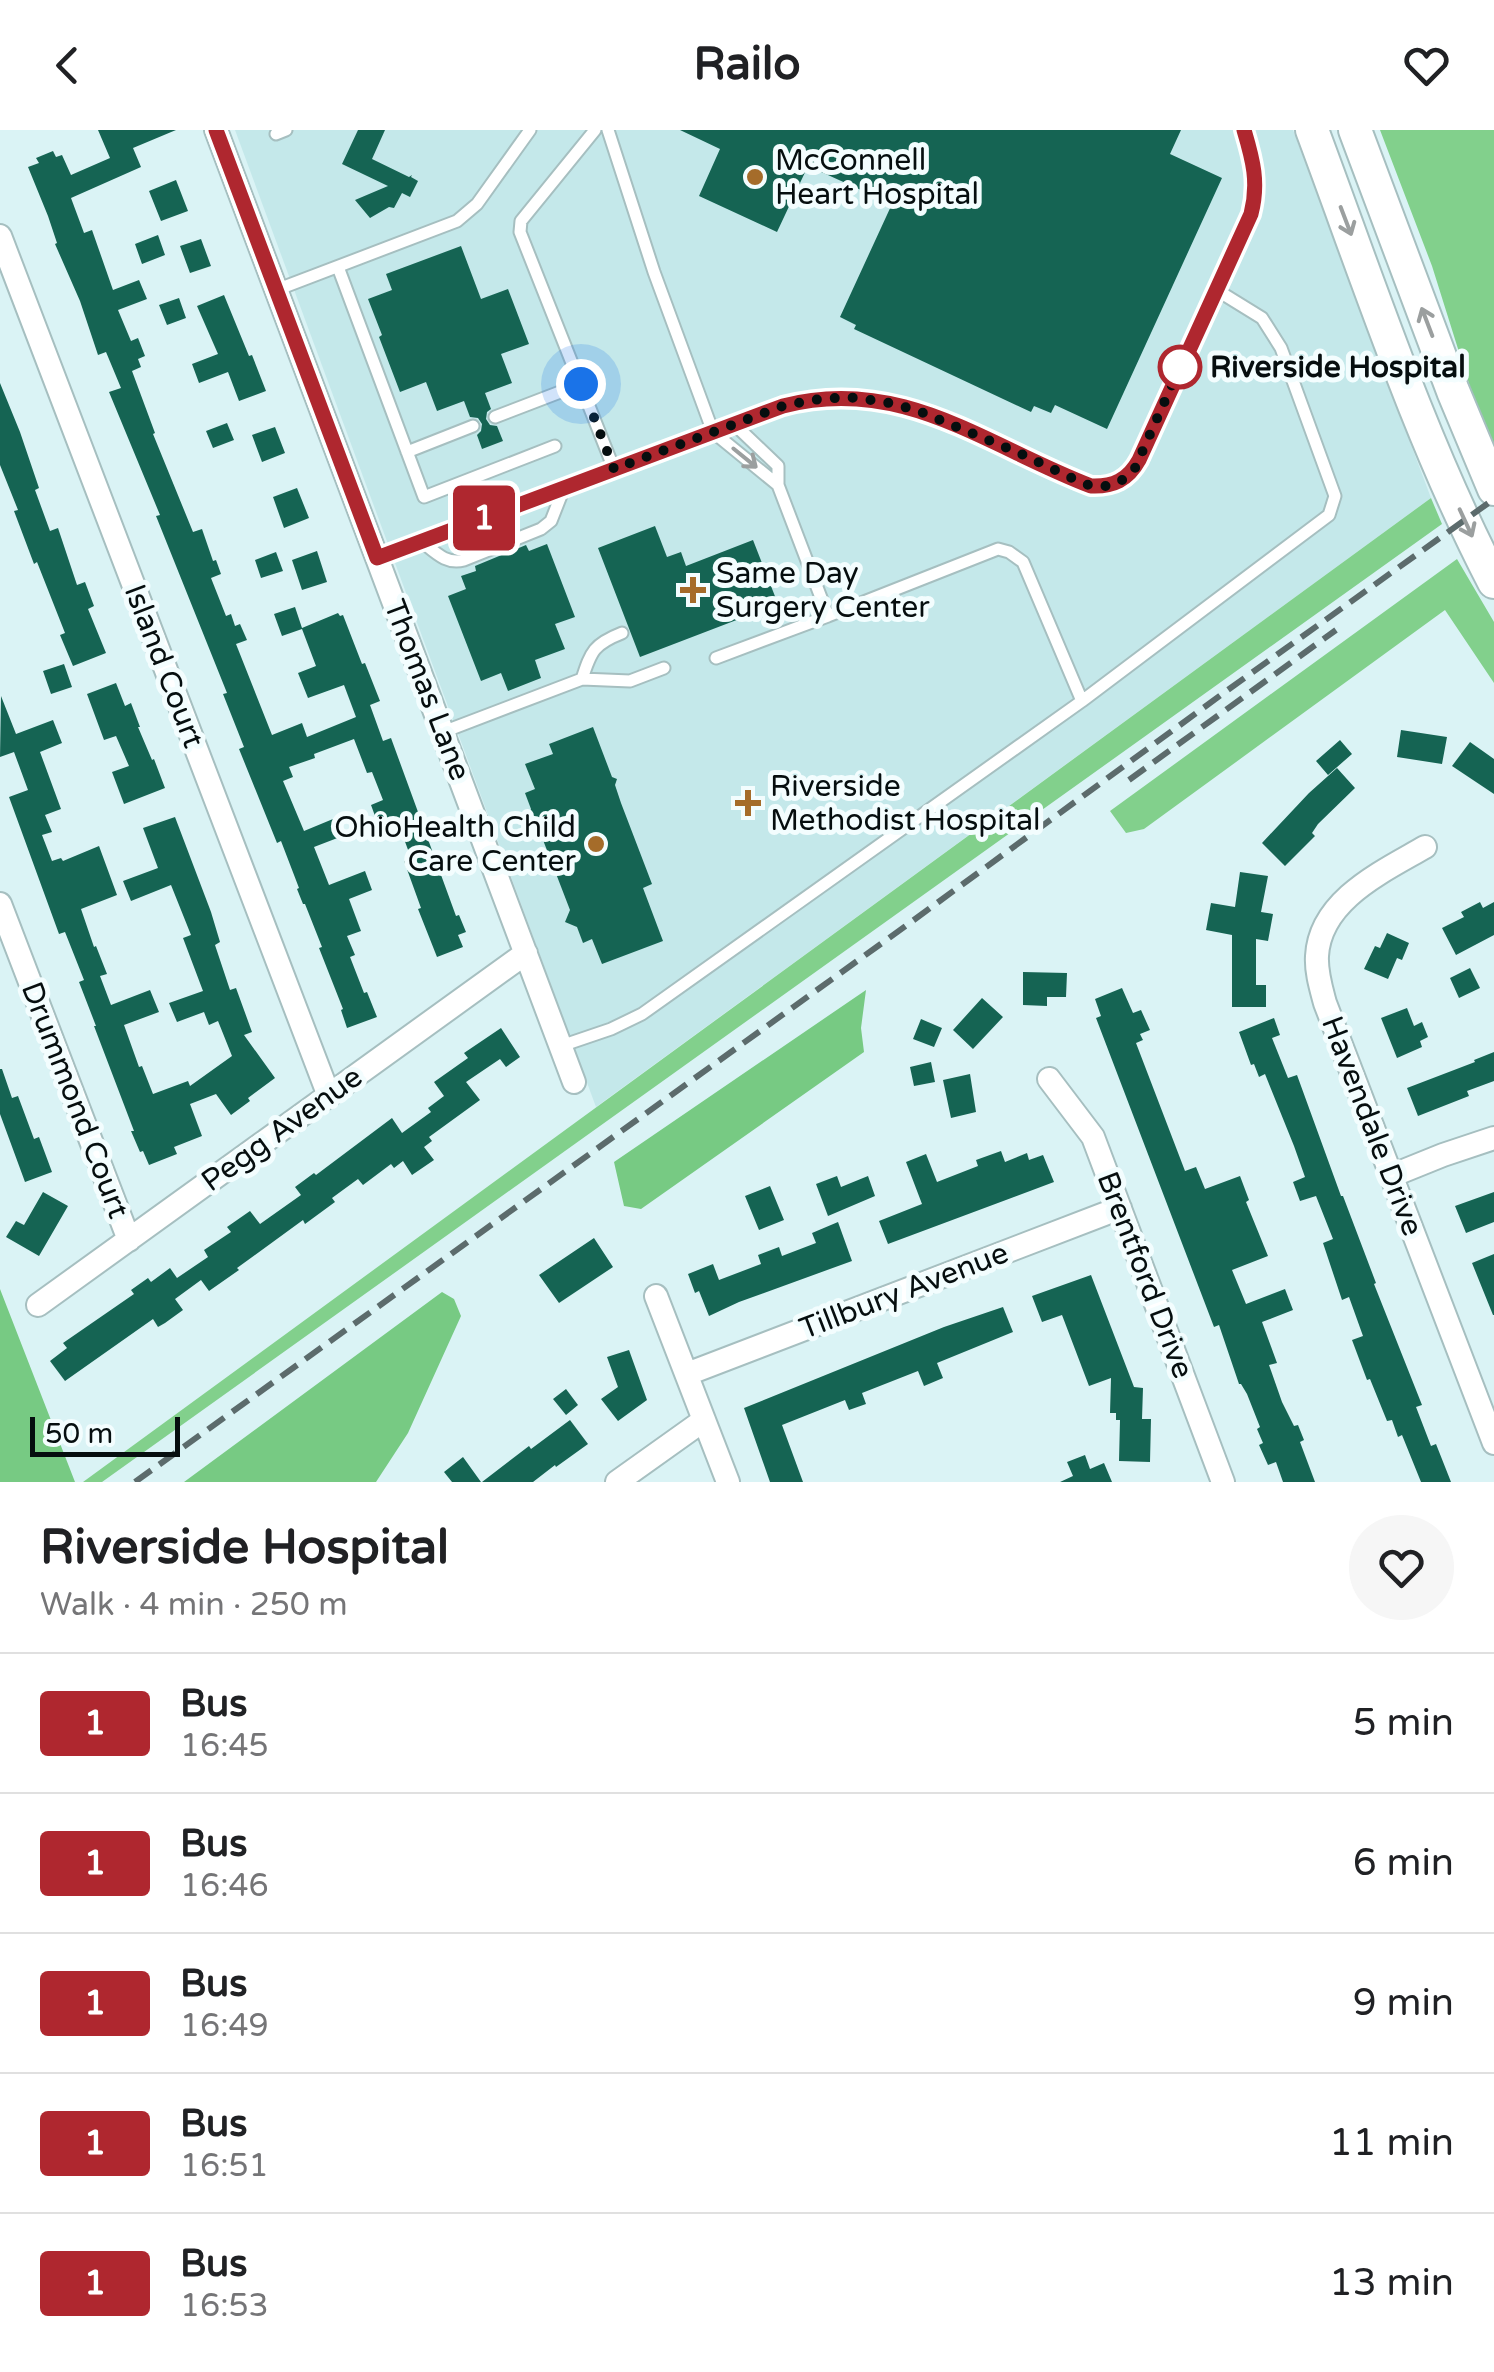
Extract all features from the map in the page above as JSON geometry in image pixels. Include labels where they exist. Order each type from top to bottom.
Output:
[{"type":"main road","points":[[1312,130],[1422,421],[1494,582]]},
{"type":"main road","points":[[1354,130],[1494,488]]},
{"type":"street","name":"Thomas Lane","points":[[216,130],[574,1082]]},
{"type":"street","name":"Island Court","points":[[0,236],[328,1096]]},
{"type":"street","name":"Havendale Drive","points":[[1425,847],[1372,878],[1331,914],[1320,936],[1317,958],[1325,1003],[1494,1443]]},
{"type":"street","name":"Drummond Court","points":[[0,904],[128,1240]]},
{"type":"street","name":"Pegg Avenue","points":[[38,1305],[526,953]]},
{"type":"street","name":"Brentford Drive","points":[[1049,1079],[1093,1138],[1224,1482]]},
{"type":"street","points":[[1391,1176],[1494,1138]]},
{"type":"street","name":"Tillbury Avenue","points":[[686,1374],[1120,1208]]},
{"type":"street","points":[[656,1296],[728,1482]]},
{"type":"street","points":[[617,1482],[704,1420]]},
{"type":"lane","points":[[276,290],[465,216],[530,130]]},
{"type":"lane","points":[[595,130],[521,221],[520,232],[614,469]]},
{"type":"lane","points":[[608,130],[712,432],[778,485]]},
{"type":"lane","points":[[614,148],[622,130]]},
{"type":"lane","points":[[377,558],[783,406],[812,400],[848,397],[885,402],[932,416],[1085,484],[1108,486],[1120,482],[1135,468],[1251,214],[1256,174],[1244,130]]},
{"type":"lane","points":[[338,267],[424,497],[556,446]]},
{"type":"lane","points":[[561,1046],[612,1030],[642,1014],[1082,701],[1329,514],[1335,496],[1281,348],[1262,318],[1215,290]]},
{"type":"lane","points":[[494,417],[581,384]]},
{"type":"lane","points":[[734,424],[778,466],[778,485],[828,616]]},
{"type":"lane","points":[[407,452],[472,426]]},
{"type":"lane","points":[[421,542],[446,560],[464,560],[541,529],[551,521],[564,488]]},
{"type":"lane","points":[[716,658],[998,549],[1023,562],[1082,701]]},
{"type":"lane","points":[[582,679],[594,648],[622,634]]},
{"type":"lane","points":[[443,732],[582,679],[630,681],[664,668]]},
{"type":"shaded area","name":"Riverside Methodist Hospital","points":[[235,130],[1293,130],[1431,498],[596,1107]]},
{"type":"green space","points":[[1380,130],[1494,130],[1494,445],[1475,403],[1432,266]]},
{"type":"green space","points":[[1431,498],[1442,524],[102,1482],[83,1482]]},
{"type":"green space","points":[[1457,559],[1494,622],[1494,683],[1445,610],[1144,829],[1126,833],[1110,811]]},
{"type":"green space","points":[[866,990],[861,1028],[864,1052],[641,1209],[624,1206],[614,1162]]},
{"type":"green space","points":[[0,1289],[75,1482],[0,1482]]},
{"type":"green space","points":[[442,1292],[454,1299],[461,1316],[408,1433],[376,1482],[184,1482]]},
{"type":"building","points":[[98,130],[176,130],[133,148],[141,167],[71,198],[84,233],[92,230],[113,290],[139,280],[147,299],[118,310],[131,341],[138,338],[145,356],[138,359],[141,367],[132,371],[193,532],[202,529],[213,561],[216,560],[221,574],[211,578],[226,616],[231,614],[235,626],[240,624],[247,640],[236,644],[272,735],[302,723],[307,737],[356,717],[344,685],[308,698],[298,673],[316,666],[302,629],[282,636],[274,614],[295,607],[302,628],[338,613],[343,615],[380,701],[370,705],[383,741],[391,738],[456,916],[459,915],[466,932],[458,935],[463,947],[437,957],[404,861],[411,858],[400,828],[382,835],[371,805],[383,800],[354,739],[289,767],[293,777],[283,781],[304,831],[333,819],[340,837],[314,847],[329,885],[365,871],[372,890],[349,899],[361,931],[347,936],[355,955],[350,957],[377,1017],[347,1028],[319,948],[322,947],[281,841],[277,843],[239,749],[244,747],[223,694],[227,693],[109,392],[121,388],[106,352],[98,355],[28,167],[39,163],[36,158],[53,151],[56,157],[62,155],[71,175],[110,158]]},
{"type":"building","points":[[358,130],[385,130],[372,159],[418,181],[410,197],[402,193],[394,208],[370,218],[355,200],[388,186],[342,164]]},
{"type":"building","points":[[680,130],[1181,130],[1170,154],[1222,178],[1107,429],[1055,405],[1051,413],[1034,406],[1031,412],[854,329],[856,325],[840,317],[892,204],[808,166],[777,232],[699,196],[720,149]]},
{"type":"building","points":[[176,180],[188,211],[161,221],[149,191]]},
{"type":"building","points":[[158,235],[165,255],[142,264],[135,244]]},
{"type":"building","points":[[201,239],[211,266],[190,273],[180,246]]},
{"type":"building","points":[[461,246],[481,299],[508,289],[529,344],[501,354],[512,383],[485,393],[491,409],[486,419],[497,426],[503,441],[482,449],[477,435],[482,424],[478,418],[470,417],[464,401],[437,411],[426,382],[400,392],[368,299],[392,290],[386,274]]},
{"type":"building","points":[[224,295],[266,391],[239,401],[228,372],[199,383],[192,364],[218,354],[197,306]]},
{"type":"building","points":[[179,298],[186,318],[167,325],[159,305]]},
{"type":"building","points":[[0,383],[39,488],[35,490],[50,531],[58,528],[77,585],[85,582],[94,606],[88,609],[106,653],[73,666],[60,635],[65,633],[37,562],[34,564],[0,465]]},
{"type":"building","points":[[227,423],[234,440],[213,448],[206,431]]},
{"type":"building","points":[[275,427],[285,453],[262,462],[252,435]]},
{"type":"building","points":[[297,488],[309,518],[284,528],[273,497]]},
{"type":"building","name":"Same Day Surgery Center","points":[[655,526],[667,557],[681,552],[686,566],[753,540],[778,604],[640,657],[598,548]]},
{"type":"building","points":[[547,544],[575,617],[555,624],[565,649],[535,660],[541,678],[508,691],[501,673],[481,681],[448,596],[466,589],[461,576],[476,571],[475,566],[526,545],[529,551]]},
{"type":"building","points":[[317,551],[327,582],[302,590],[292,560]]},
{"type":"building","points":[[276,552],[283,571],[261,578],[255,560]]},
{"type":"building","points":[[64,664],[72,687],[51,694],[43,671]]},
{"type":"building","points":[[116,683],[125,706],[131,703],[165,788],[124,804],[112,772],[129,766],[116,736],[104,740],[87,694]]},
{"type":"building","points":[[1,696],[16,734],[53,720],[62,743],[40,752],[61,809],[45,815],[52,832],[42,835],[52,861],[63,861],[99,846],[117,895],[81,909],[107,974],[100,976],[111,1005],[150,990],[159,1012],[124,1025],[153,1094],[188,1081],[190,1086],[232,1056],[218,1021],[209,1025],[204,1012],[177,1022],[169,1003],[203,991],[183,938],[191,935],[171,885],[131,901],[123,881],[158,868],[143,828],[175,817],[211,912],[220,942],[215,945],[230,990],[236,988],[252,1032],[244,1035],[275,1078],[231,1115],[216,1094],[190,1104],[202,1136],[174,1147],[177,1154],[149,1165],[131,1131],[94,1026],[79,982],[84,980],[65,932],[59,934],[9,797],[28,790],[14,752],[0,757]]},
{"type":"building","name":"OhioHealth Child Care Center","points":[[593,727],[612,777],[617,779],[615,785],[652,884],[643,888],[663,941],[602,964],[592,939],[583,943],[577,927],[565,922],[570,910],[538,827],[526,821],[531,809],[525,793],[535,789],[525,764],[553,754],[549,744]]},
{"type":"building","points":[[1401,730],[1447,737],[1442,764],[1397,757]]},
{"type":"building","points":[[1340,740],[1352,754],[1328,775],[1316,761]]},
{"type":"building","points":[[1470,742],[1494,759],[1494,794],[1452,766]]},
{"type":"building","points":[[1337,768],[1355,788],[1318,824],[1312,833],[1315,836],[1285,866],[1262,843]]},
{"type":"building","points":[[1240,872],[1268,876],[1261,912],[1273,914],[1268,941],[1256,939],[1256,985],[1266,985],[1266,1007],[1232,1007],[1232,935],[1206,930],[1211,903],[1235,907]]},
{"type":"building","points":[[1480,902],[1483,908],[1494,902],[1494,935],[1456,955],[1442,928],[1464,917],[1461,912]]},
{"type":"building","points":[[1387,933],[1409,943],[1388,979],[1364,969],[1375,946],[1380,948]]},
{"type":"building","points":[[1470,968],[1480,988],[1459,998],[1450,978]]},
{"type":"building","points":[[1023,972],[1067,973],[1066,997],[1047,997],[1047,1006],[1023,1005]]},
{"type":"building","points":[[1122,988],[1133,1013],[1141,1010],[1150,1030],[1140,1034],[1143,1040],[1136,1043],[1185,1171],[1196,1167],[1205,1189],[1240,1176],[1268,1256],[1232,1270],[1246,1304],[1285,1289],[1293,1310],[1262,1322],[1277,1363],[1269,1365],[1282,1402],[1304,1440],[1300,1442],[1315,1482],[1283,1482],[1276,1462],[1268,1465],[1259,1445],[1263,1443],[1257,1429],[1260,1427],[1239,1384],[1219,1325],[1214,1327],[1096,1018],[1101,1016],[1095,999]]},
{"type":"building","points":[[982,998],[1003,1017],[973,1049],[953,1030]]},
{"type":"building","points":[[1407,1008],[1414,1026],[1422,1022],[1428,1037],[1420,1041],[1422,1047],[1397,1058],[1381,1018]]},
{"type":"building","points":[[1274,1018],[1280,1035],[1272,1038],[1288,1078],[1297,1075],[1422,1405],[1416,1407],[1451,1482],[1421,1482],[1402,1435],[1398,1437],[1392,1420],[1387,1421],[1370,1379],[1367,1380],[1352,1340],[1363,1336],[1349,1297],[1342,1300],[1323,1243],[1333,1239],[1316,1196],[1300,1201],[1293,1182],[1305,1177],[1294,1146],[1265,1074],[1259,1077],[1254,1064],[1251,1065],[1239,1032]]},
{"type":"building","points":[[921,1019],[942,1028],[934,1047],[913,1039]]},
{"type":"building","points":[[501,1028],[520,1057],[506,1067],[500,1059],[466,1082],[480,1100],[429,1137],[432,1141],[424,1147],[434,1160],[412,1175],[403,1161],[394,1168],[391,1164],[363,1185],[358,1179],[332,1198],[335,1202],[305,1224],[303,1220],[209,1291],[201,1280],[175,1299],[183,1310],[165,1323],[158,1327],[153,1319],[65,1381],[50,1361],[67,1348],[63,1343],[134,1294],[131,1290],[148,1278],[151,1282],[170,1268],[177,1278],[208,1257],[204,1250],[231,1232],[227,1227],[250,1211],[260,1224],[301,1195],[295,1187],[392,1118],[402,1133],[431,1112],[428,1108],[444,1096],[434,1082],[468,1058],[464,1053]]},
{"type":"building","points":[[1494,1052],[1494,1081],[1467,1091],[1469,1096],[1418,1116],[1407,1088]]},
{"type":"building","points":[[931,1062],[935,1082],[914,1086],[910,1067]]},
{"type":"building","points":[[0,1069],[12,1098],[18,1096],[34,1139],[39,1137],[52,1172],[25,1182],[0,1114]]},
{"type":"building","points":[[970,1074],[976,1112],[951,1118],[943,1080]]},
{"type":"building","points":[[1001,1151],[1005,1162],[1027,1153],[1029,1160],[1043,1155],[1054,1182],[888,1244],[879,1221],[922,1204],[906,1162],[926,1154],[937,1182],[978,1166],[976,1160]]},
{"type":"building","points":[[837,1176],[841,1187],[868,1176],[875,1196],[828,1216],[816,1184]]},
{"type":"building","points":[[770,1186],[784,1220],[759,1230],[745,1196]]},
{"type":"building","points":[[43,1192],[68,1206],[39,1256],[6,1237],[16,1221],[24,1225]]},
{"type":"building","points":[[1494,1192],[1494,1222],[1466,1233],[1455,1206]]},
{"type":"building","points":[[838,1222],[852,1261],[709,1316],[699,1291],[695,1293],[688,1274],[713,1264],[719,1280],[761,1264],[758,1255],[779,1247],[782,1256],[816,1243],[812,1233]]},
{"type":"building","points":[[594,1238],[613,1267],[559,1303],[539,1275]]},
{"type":"building","points":[[1494,1254],[1494,1315],[1493,1315],[1472,1263]]},
{"type":"building","points":[[1091,1275],[1134,1387],[1143,1388],[1142,1419],[1151,1419],[1150,1462],[1119,1461],[1120,1420],[1116,1420],[1116,1413],[1110,1413],[1111,1378],[1089,1386],[1062,1315],[1042,1322],[1032,1296]]},
{"type":"building","points":[[1003,1307],[1013,1332],[937,1363],[943,1378],[924,1386],[918,1371],[862,1393],[866,1404],[849,1410],[845,1400],[782,1425],[803,1482],[770,1482],[744,1408]]},
{"type":"building","points":[[629,1350],[647,1400],[618,1421],[601,1399],[618,1387],[607,1357]]},
{"type":"building","points":[[566,1389],[578,1405],[566,1415],[553,1399]]},
{"type":"building","points":[[570,1420],[588,1444],[556,1467],[533,1482],[482,1482],[529,1446],[531,1449]]},
{"type":"building","points":[[1085,1455],[1090,1469],[1104,1463],[1112,1482],[1060,1482],[1073,1476],[1067,1462]]},
{"type":"building","points":[[463,1457],[481,1482],[452,1482],[444,1472]]},
{"type":"railway","points":[[135,1482],[1494,499]]},
{"type":"railway","points":[[1129,780],[1336,630]]},
{"type":"bus line","name":"1","points":[[216,130],[377,558],[783,406],[831,398],[868,399],[908,407],[1091,486],[1120,482],[1139,460],[1251,214],[1256,174],[1244,130]]},
{"type":"place","name":"McConnell Heart Hospital","points":[[755,177]]},
{"type":"place","name":"Riverside Hospital","points":[[1180,367]]},
{"type":"place","name":"Same Day Surgery Center","points":[[693,590]]},
{"type":"place","name":"Riverside Methodist Hospital","points":[[748,803]]},
{"type":"place","name":"OhioHealth Child Care Center","points":[[596,844]]},
{"type":"route","points":[[581,384],[614,469],[783,406],[848,397],[916,410],[1091,486],[1108,486],[1120,482],[1135,468],[1180,367]]}]
